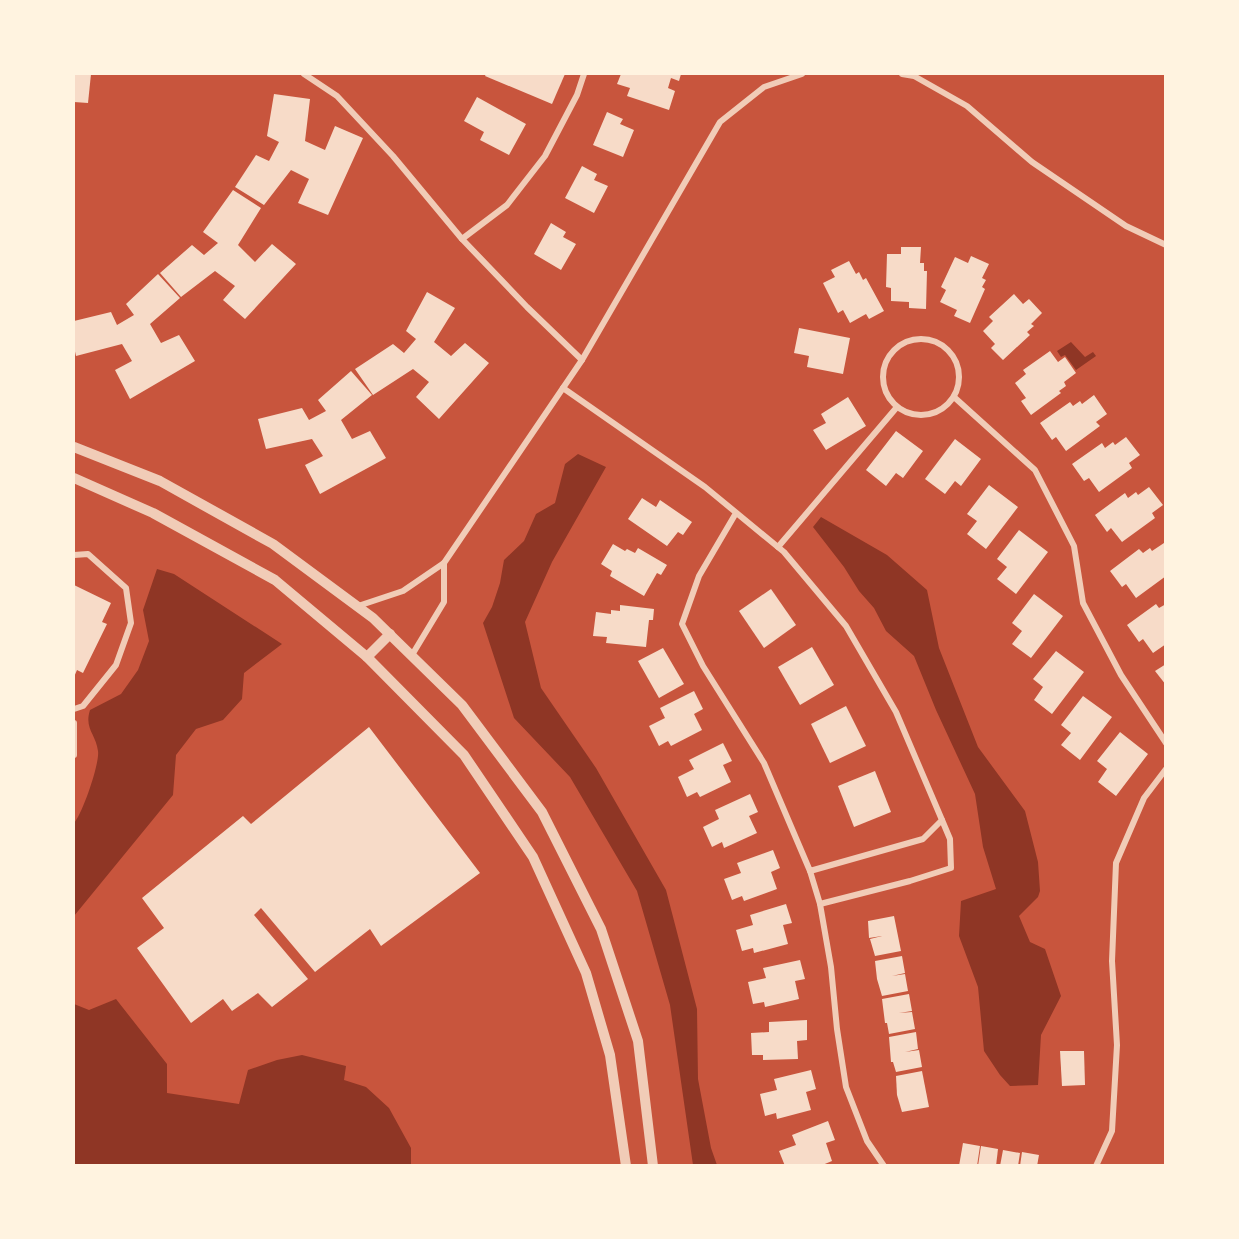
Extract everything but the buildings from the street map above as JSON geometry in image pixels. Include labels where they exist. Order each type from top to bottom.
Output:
[{"type":"street","points":[[304,74],[337,96],[377,139],[462,239],[582,360]]},
{"type":"street","points":[[462,239],[507,206],[545,156],[577,95],[584,74]]},
{"type":"street","points":[[357,606],[403,591],[444,563],[582,360],[720,122],[764,87],[802,74]]},
{"type":"street","points":[[902,74],[914,76],[967,106],[1032,162],[1126,226],[1166,245]]},
{"type":"street","points":[[914,340],[937,343],[947,350],[955,359],[959,372],[954,397],[945,407],[934,413],[915,414],[897,407],[889,398],[884,387],[883,375],[886,363],[893,353],[902,345],[914,340]]},
{"type":"street","points":[[563,388],[705,487],[784,552],[846,626],[897,712],[950,839],[951,868],[820,904]]},
{"type":"street","points":[[954,397],[1035,470],[1074,546],[1083,603],[1121,675],[1166,743]]},
{"type":"street","points":[[778,547],[897,407]]},
{"type":"street","points":[[74,447],[160,481],[273,544],[373,618],[462,705],[542,812],[601,929],[638,1041],[653,1166]]},
{"type":"street","points":[[74,478],[153,513],[275,580],[367,657],[464,755],[533,857],[586,973],[609,1054],[626,1166]]},
{"type":"street","points":[[736,513],[699,576],[682,624],[703,666],[764,763],[810,871],[820,904],[831,967],[846,1087],[867,1141],[884,1166]]},
{"type":"street","points":[[74,555],[88,554],[126,588],[131,623],[116,665],[83,706],[74,709]]},
{"type":"street","points":[[412,656],[444,602],[444,563]]},
{"type":"street","points":[[367,657],[390,634]]},
{"type":"street","points":[[74,723],[74,755]]},
{"type":"street","points":[[1096,1166],[1112,1131],[1117,1045],[1112,961],[1116,863],[1144,798],[1166,769]]},
{"type":"street","points":[[810,871],[923,839],[942,820]]},
{"type":"shaded area","points":[[1071,342],[1085,357],[1093,352],[1096,356],[1076,370],[1065,355],[1061,357],[1057,351]]},
{"type":"shaded area","points":[[578,454],[606,467],[552,562],[525,622],[541,688],[596,768],[666,890],[697,1009],[698,1079],[711,1148],[717,1165],[693,1165],[670,1005],[637,891],[570,777],[514,718],[483,623],[492,607],[500,583],[504,560],[524,541],[536,514],[555,503],[565,464]]},
{"type":"shaded area","points":[[821,517],[887,555],[927,590],[939,648],[978,747],[1025,811],[1038,862],[1040,891],[1038,897],[1019,916],[1030,942],[1045,949],[1061,996],[1041,1035],[1038,1085],[1010,1086],[984,1051],[978,987],[959,936],[961,901],[996,889],[983,847],[975,794],[914,656],[886,631],[874,608],[813,527]]},
{"type":"shaded area","points":[[157,569],[174,574],[282,644],[244,673],[242,699],[223,720],[196,729],[176,755],[173,795],[74,916],[74,823],[86,800],[98,757],[97,745],[88,722],[90,710],[121,694],[138,670],[149,641],[143,610]]},
{"type":"shaded area","points":[[116,999],[167,1064],[167,1093],[239,1104],[248,1070],[277,1060],[302,1055],[346,1066],[344,1080],[366,1087],[389,1108],[411,1148],[411,1165],[74,1165],[74,1004],[89,1010]]}]
